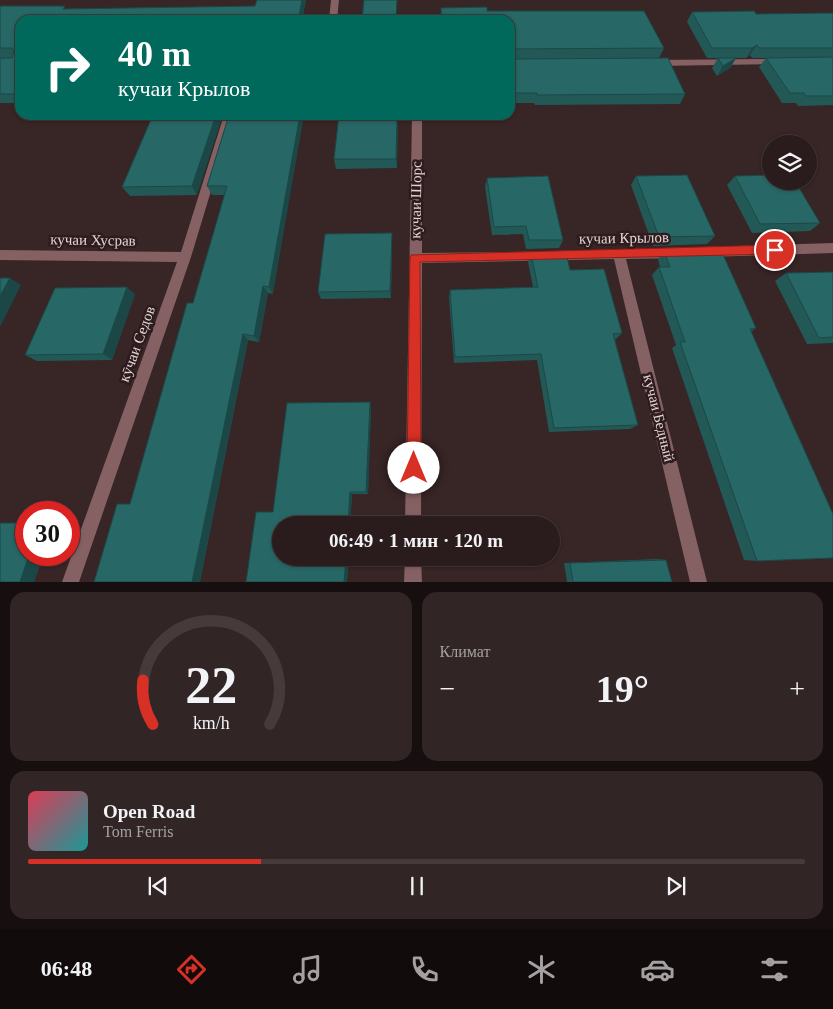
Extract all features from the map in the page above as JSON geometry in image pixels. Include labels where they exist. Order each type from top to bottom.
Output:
[{"type":"street","points":[[334,15],[335,0]]},
{"type":"street","points":[[647,63],[784,62]]},
{"type":"street","name":"кӯчаи Седов","points":[[70,582],[185,257],[227,120]]},
{"type":"street","name":"кучаи Шорс","points":[[413,516],[417,120]]},
{"type":"street","name":"кучаи Крылов","points":[[415,258],[833,248]]},
{"type":"street","name":"кучаи Бедный","points":[[620,254],[699,582]]},
{"type":"street","name":"кучаи Хусрав","points":[[0,255],[185,257]]},
{"type":"street","points":[[413,566],[413,582]]},
{"type":"building","points":[[257,0],[302,0],[299,15],[15,15],[15,94],[0,94],[0,58],[12,58],[14,50],[12,48],[0,48],[0,6],[65,6],[63,9],[255,6]]},
{"type":"building","points":[[364,0],[397,0],[396,15],[362,15]]},
{"type":"building","points":[[487,7],[487,11],[644,11],[664,48],[515,49],[515,15],[442,15],[441,8]]},
{"type":"building","points":[[754,11],[756,14],[833,13],[833,48],[759,48],[757,45],[752,48],[712,48],[692,12]]},
{"type":"building","points":[[833,57],[833,96],[806,96],[804,93],[790,93],[766,58]]},
{"type":"building","points":[[668,58],[685,94],[537,95],[537,93],[515,93],[515,59]]},
{"type":"building","points":[[718,58],[736,58],[723,66]]},
{"type":"building","points":[[151,120],[214,120],[192,186],[122,187]]},
{"type":"building","points":[[227,120],[299,120],[269,287],[263,286],[254,336],[243,334],[192,582],[94,582],[117,504],[130,504],[187,303],[193,303],[227,186],[207,186]]},
{"type":"building","points":[[338,120],[397,120],[396,159],[334,159]]},
{"type":"building","points":[[687,175],[715,236],[659,237],[636,176]]},
{"type":"building","points":[[762,175],[762,190],[800,190],[820,223],[760,224],[735,176]]},
{"type":"building","points":[[548,176],[563,240],[529,240],[526,226],[494,227],[487,178]]},
{"type":"building","points":[[392,233],[390,291],[318,292],[325,234]]},
{"type":"building","points":[[721,250],[756,328],[750,329],[833,514],[833,558],[757,561],[680,342],[685,342],[659,267],[670,267],[664,251]]},
{"type":"building","points":[[566,253],[570,270],[604,269],[622,333],[613,334],[638,425],[554,428],[541,354],[455,357],[450,290],[538,287],[531,254]]},
{"type":"building","points":[[833,272],[833,337],[819,338],[786,273]]},
{"type":"building","points":[[0,278],[10,278],[0,296]]},
{"type":"building","points":[[127,287],[103,354],[25,355],[55,288]]},
{"type":"building","points":[[370,402],[366,492],[350,492],[349,516],[272,516],[272,566],[345,566],[344,582],[246,582],[256,512],[273,512],[287,403]]},
{"type":"building","points":[[0,523],[15,523],[15,566],[25,566],[20,582],[0,582]]},
{"type":"building","points":[[666,560],[672,582],[573,582],[570,563]]},
{"type":"route","points":[[414,468],[415,258],[775,250]]}]
